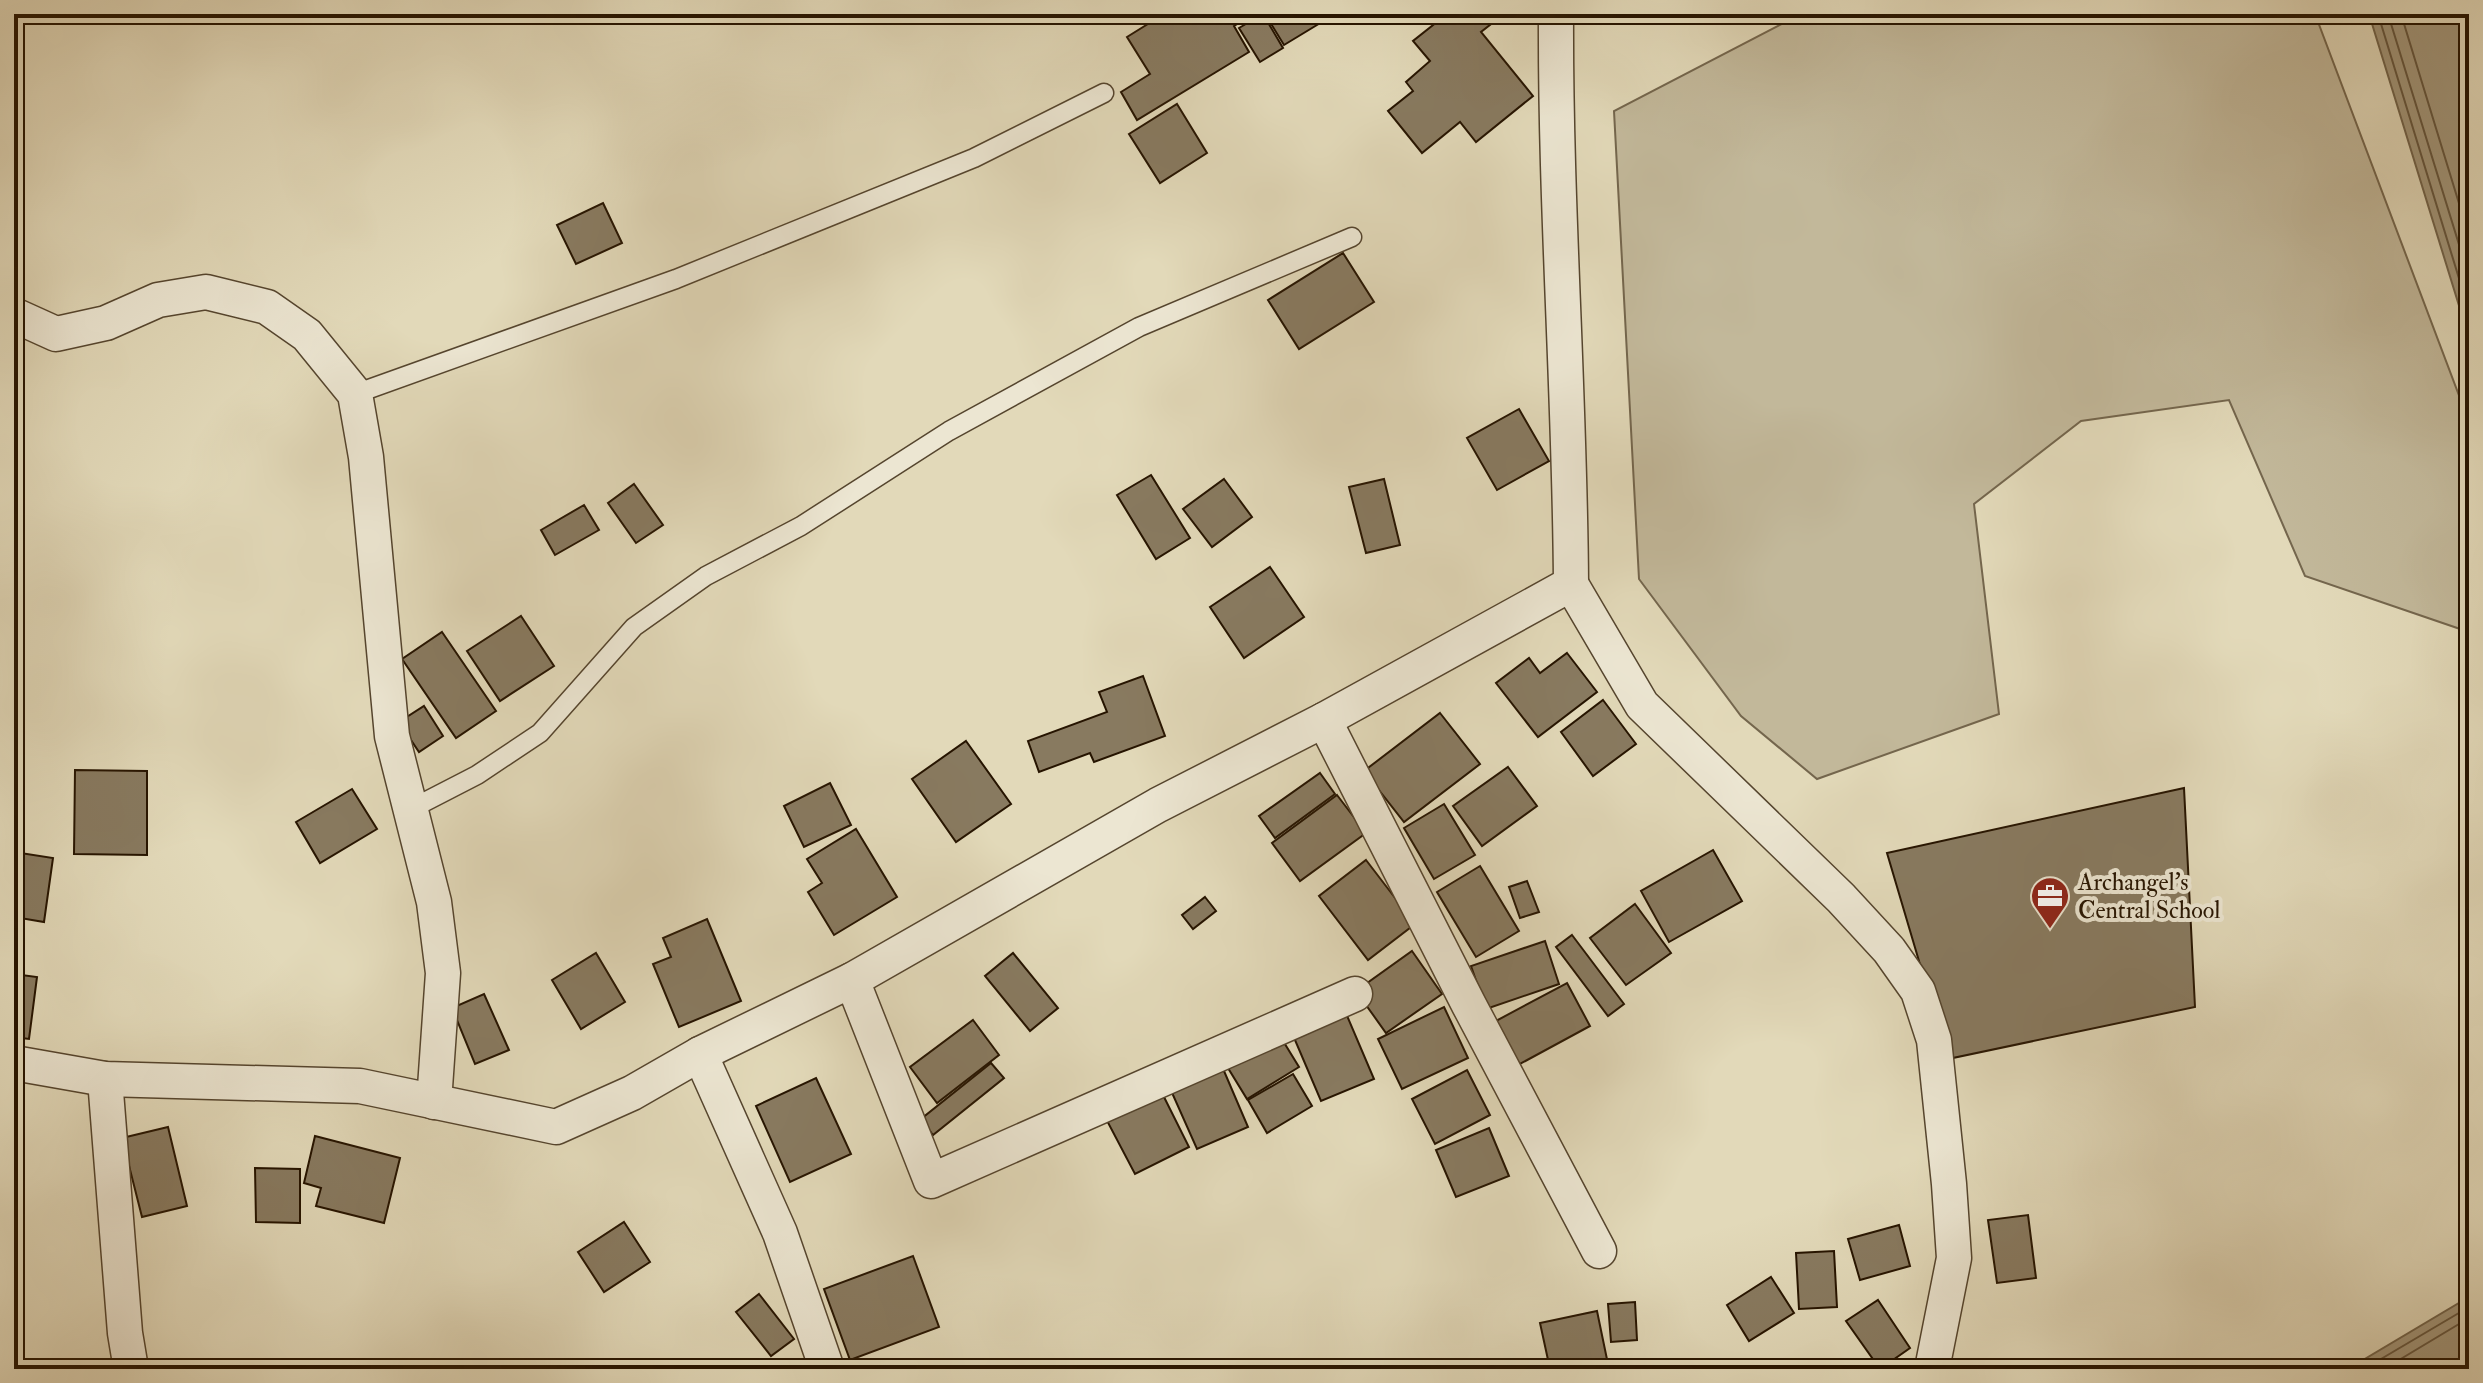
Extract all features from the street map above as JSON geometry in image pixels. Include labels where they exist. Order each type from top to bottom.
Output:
[{"type":"street","points":[[1556,14],[1556,114],[1571,584],[1642,705],[1841,898],[1889,950],[1918,991],[1934,1040],[1954,1258],[1932,1369]]},
{"type":"street","points":[[14,315],[56,334],[106,323],[158,300],[206,292],[267,307],[307,335],[355,394],[366,457],[392,736],[434,902],[443,973],[434,1102]]},
{"type":"street","points":[[14,1063],[105,1079],[360,1086],[556,1127],[632,1093],[700,1054],[852,980],[1158,805],[1324,720],[1571,584]]},
{"type":"street","points":[[1324,720],[1599,1251]]},
{"type":"street","points":[[852,980],[931,1181],[1355,994]]},
{"type":"street","points":[[700,1054],[780,1233],[827,1369]]},
{"type":"street","points":[[105,1079],[125,1333],[131,1369]]},
{"type":"lane","points":[[355,394],[676,279],[974,158],[1104,93]]},
{"type":"lane","points":[[411,809],[477,775],[540,733],[634,627],[706,576],[801,526],[949,431],[1139,327],[1352,237]]},
{"type":"shaded area","points":[[1801,14],[2315,14],[2469,422],[2469,632],[2305,576],[2229,400],[2081,421],[1974,504],[1999,714],[1817,779],[1741,716],[1639,579],[1614,111]]},
{"type":"water","points":[[2369,14],[2469,14],[2469,338]]},
{"type":"water","points":[[2469,1297],[2469,1369],[2348,1369]]},
{"type":"building","points":[[1164,14],[1254,14],[1234,26],[1249,52],[1137,120],[1121,92],[1150,74],[1127,37]]},
{"type":"building","points":[[1263,14],[1283,48],[1260,62],[1239,28]]},
{"type":"building","points":[[1265,14],[1335,14],[1284,45]]},
{"type":"building","points":[[1447,14],[1504,14],[1481,32],[1533,96],[1476,142],[1460,122],[1422,153],[1388,111],[1413,91],[1406,82],[1430,61],[1413,41]]},
{"type":"building","points":[[1177,104],[1207,153],[1160,183],[1129,134]]},
{"type":"building","points":[[603,203],[622,243],[576,264],[557,225]]},
{"type":"building","points":[[1343,253],[1374,302],[1299,349],[1268,300]]},
{"type":"building","points":[[1519,409],[1549,461],[1497,490],[1467,438]]},
{"type":"building","points":[[1151,475],[1190,538],[1156,559],[1117,495]]},
{"type":"building","points":[[1224,479],[1252,517],[1212,547],[1183,509]]},
{"type":"building","points":[[1384,479],[1400,545],[1366,553],[1349,487]]},
{"type":"building","points":[[634,484],[663,525],[636,543],[608,503]]},
{"type":"building","points":[[584,505],[599,530],[555,555],[541,530]]},
{"type":"building","points":[[1270,567],[1304,617],[1244,658],[1210,607]]},
{"type":"building","points":[[521,616],[554,666],[500,701],[467,651]]},
{"type":"building","points":[[442,632],[496,711],[456,738],[402,659]]},
{"type":"building","points":[[1567,653],[1597,692],[1538,737],[1496,683],[1529,658],[1540,673]]},
{"type":"building","points":[[1143,676],[1165,736],[1094,762],[1090,753],[1039,772],[1028,741],[1107,712],[1099,692]]},
{"type":"building","points":[[1603,700],[1636,744],[1593,776],[1561,732]]},
{"type":"building","points":[[424,706],[443,736],[419,752],[399,722]]},
{"type":"building","points":[[1440,713],[1480,764],[1404,822],[1364,771]]},
{"type":"building","points":[[966,741],[1011,804],[956,842],[912,779]]},
{"type":"building","points":[[1508,767],[1537,806],[1482,846],[1453,806]]},
{"type":"building","points":[[75,770],[147,771],[147,855],[74,854]]},
{"type":"building","points":[[1320,773],[1335,794],[1275,838],[1259,816]]},
{"type":"building","points":[[830,783],[851,825],[804,847],[784,806]]},
{"type":"building","name":"Archangel's Central School","points":[[2184,788],[2195,1007],[1948,1059],[1887,853]]},
{"type":"building","points":[[352,789],[377,829],[320,863],[296,822]]},
{"type":"building","points":[[1337,795],[1366,833],[1300,881],[1272,843]]},
{"type":"building","points":[[1444,804],[1475,855],[1434,879],[1404,828]]},
{"type":"building","points":[[856,829],[897,897],[834,935],[808,892],[822,883],[807,859]]},
{"type":"building","points":[[1713,850],[1742,901],[1669,942],[1641,891]]},
{"type":"building","points":[[14,852],[53,858],[44,922],[14,917]]},
{"type":"building","points":[[1366,860],[1415,924],[1368,960],[1319,896]]},
{"type":"building","points":[[1480,866],[1519,931],[1476,957],[1437,892]]},
{"type":"building","points":[[1527,881],[1539,912],[1520,918],[1509,887]]},
{"type":"building","points":[[1205,897],[1216,911],[1193,929],[1182,915]]},
{"type":"building","points":[[1635,904],[1671,953],[1626,985],[1590,938]]},
{"type":"building","points":[[707,919],[741,1001],[679,1027],[653,964],[671,957],[663,938]]},
{"type":"building","points":[[1572,935],[1624,1004],[1608,1016],[1556,947]]},
{"type":"building","points":[[1545,941],[1559,984],[1486,1009],[1471,966]]},
{"type":"building","points":[[1412,951],[1442,994],[1386,1033],[1356,991]]},
{"type":"building","points":[[596,953],[625,1002],[581,1029],[552,980]]},
{"type":"building","points":[[1013,953],[1058,1008],[1030,1031],[985,976]]},
{"type":"building","points":[[14,974],[37,977],[29,1039],[14,1037]]},
{"type":"building","points":[[1567,983],[1590,1026],[1518,1065],[1494,1022]]},
{"type":"building","points":[[484,994],[509,1050],[475,1064],[452,1008]]},
{"type":"building","points":[[1444,1007],[1468,1058],[1402,1089],[1378,1039]]},
{"type":"building","points":[[1345,1011],[1374,1079],[1321,1101],[1292,1033]]},
{"type":"building","points":[[973,1020],[999,1055],[937,1103],[910,1067]]},
{"type":"building","points":[[1280,1036],[1299,1067],[1247,1099],[1228,1068]]},
{"type":"building","points":[[991,1063],[1004,1078],[933,1135],[921,1119]]},
{"type":"building","points":[[1221,1064],[1248,1127],[1197,1149],[1169,1086]]},
{"type":"building","points":[[1467,1070],[1490,1115],[1435,1144],[1412,1099]]},
{"type":"building","points":[[1293,1074],[1312,1106],[1267,1133],[1248,1100]]},
{"type":"building","points":[[816,1078],[851,1154],[790,1182],[756,1106]]},
{"type":"building","points":[[1159,1087],[1189,1147],[1135,1174],[1104,1115]]},
{"type":"building","points":[[168,1127],[187,1206],[142,1217],[122,1138]]},
{"type":"building","points":[[1489,1128],[1509,1176],[1456,1197],[1436,1150]]},
{"type":"building","points":[[315,1136],[400,1158],[384,1223],[316,1206],[321,1188],[304,1183]]},
{"type":"building","points":[[255,1168],[300,1169],[300,1223],[256,1222]]},
{"type":"building","points":[[2028,1215],[2036,1278],[1997,1283],[1988,1220]]},
{"type":"building","points":[[624,1222],[650,1262],[604,1292],[578,1252]]},
{"type":"building","points":[[1899,1225],[1910,1266],[1860,1280],[1848,1239]]},
{"type":"building","points":[[1834,1251],[1837,1307],[1799,1309],[1796,1253]]},
{"type":"building","points":[[913,1256],[939,1327],[850,1360],[824,1289]]},
{"type":"building","points":[[1771,1277],[1794,1313],[1749,1341],[1727,1305]]},
{"type":"building","points":[[759,1294],[794,1339],[771,1356],[736,1312]]},
{"type":"building","points":[[1878,1300],[1910,1348],[1880,1369],[1846,1321]]},
{"type":"building","points":[[1635,1302],[1637,1340],[1611,1342],[1608,1304]]},
{"type":"building","points":[[1597,1311],[1609,1369],[1550,1369],[1540,1323]]},
{"type":"place","name":"Archangel's Central School","points":[[2050,930]]}]
